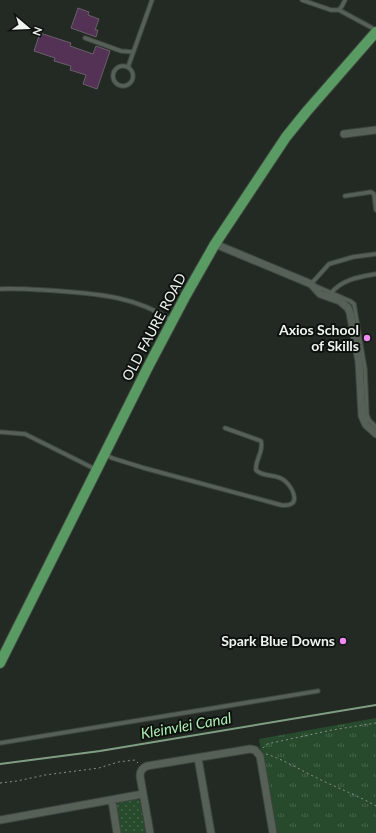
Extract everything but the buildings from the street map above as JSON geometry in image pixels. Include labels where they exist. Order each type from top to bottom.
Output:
[{"type":"main road","name":"OLD FAURE ROAD","points":[[0,663],[172,320],[215,244],[286,137],[376,31]]},
{"type":"street","points":[[344,134],[376,130]]},
{"type":"street","points":[[215,244],[311,284],[320,294],[340,301],[348,308],[359,362],[362,416],[366,425],[376,434]]},
{"type":"street","points":[[150,833],[140,776],[140,771],[142,768],[250,749],[257,752],[260,756],[273,833]]},
{"type":"street","points":[[198,758],[211,833]]},
{"type":"street","points":[[0,820],[112,801],[143,794]]},
{"type":"street","points":[[112,801],[117,833]]},
{"type":"lane","points":[[128,67],[152,0]]},
{"type":"lane","points":[[302,0],[331,10],[339,10],[376,31]]},
{"type":"lane","points":[[339,10],[345,0]]},
{"type":"lane","points":[[85,38],[121,51],[133,52]]},
{"type":"lane","points":[[119,66],[128,67],[133,74],[131,82],[123,86],[117,85],[113,80],[113,72],[119,66]]},
{"type":"lane","points":[[345,196],[376,191]]},
{"type":"lane","points":[[371,192],[374,194],[376,210]]},
{"type":"lane","points":[[376,254],[353,257],[329,264],[311,284],[350,301],[354,306],[365,369],[366,411],[369,420],[376,427]]},
{"type":"lane","points":[[331,293],[338,285],[351,279],[376,274]]},
{"type":"lane","points":[[0,289],[33,289],[118,297],[157,310],[172,320]]},
{"type":"lane","points":[[104,454],[144,468],[282,505],[292,505],[294,502],[292,489],[285,480],[276,476],[262,474],[256,470],[256,465],[262,448],[261,441],[225,428]]},
{"type":"lane","points":[[0,432],[19,432],[25,434],[96,470]]},
{"type":"lane","points":[[0,744],[318,691]]},
{"type":"path","points":[[257,752],[267,744],[332,730],[376,723]]},
{"type":"path","points":[[257,752],[280,758],[317,778],[365,799],[376,806]]},
{"type":"path","points":[[0,783],[99,768],[118,762],[135,760],[142,768]]},
{"type":"green space","points":[[376,718],[376,833],[275,833],[259,739]]},
{"type":"green space","points":[[136,799],[141,801],[148,833],[119,833],[115,806],[119,801]]},
{"type":"waterway","name":"Kleinvlei Canal","points":[[0,764],[100,751],[376,705]]},
{"type":"place","name":"Axios School of Skills","points":[[367,338]]},
{"type":"place","name":"Spark Blue Downs","points":[[343,641]]}]
